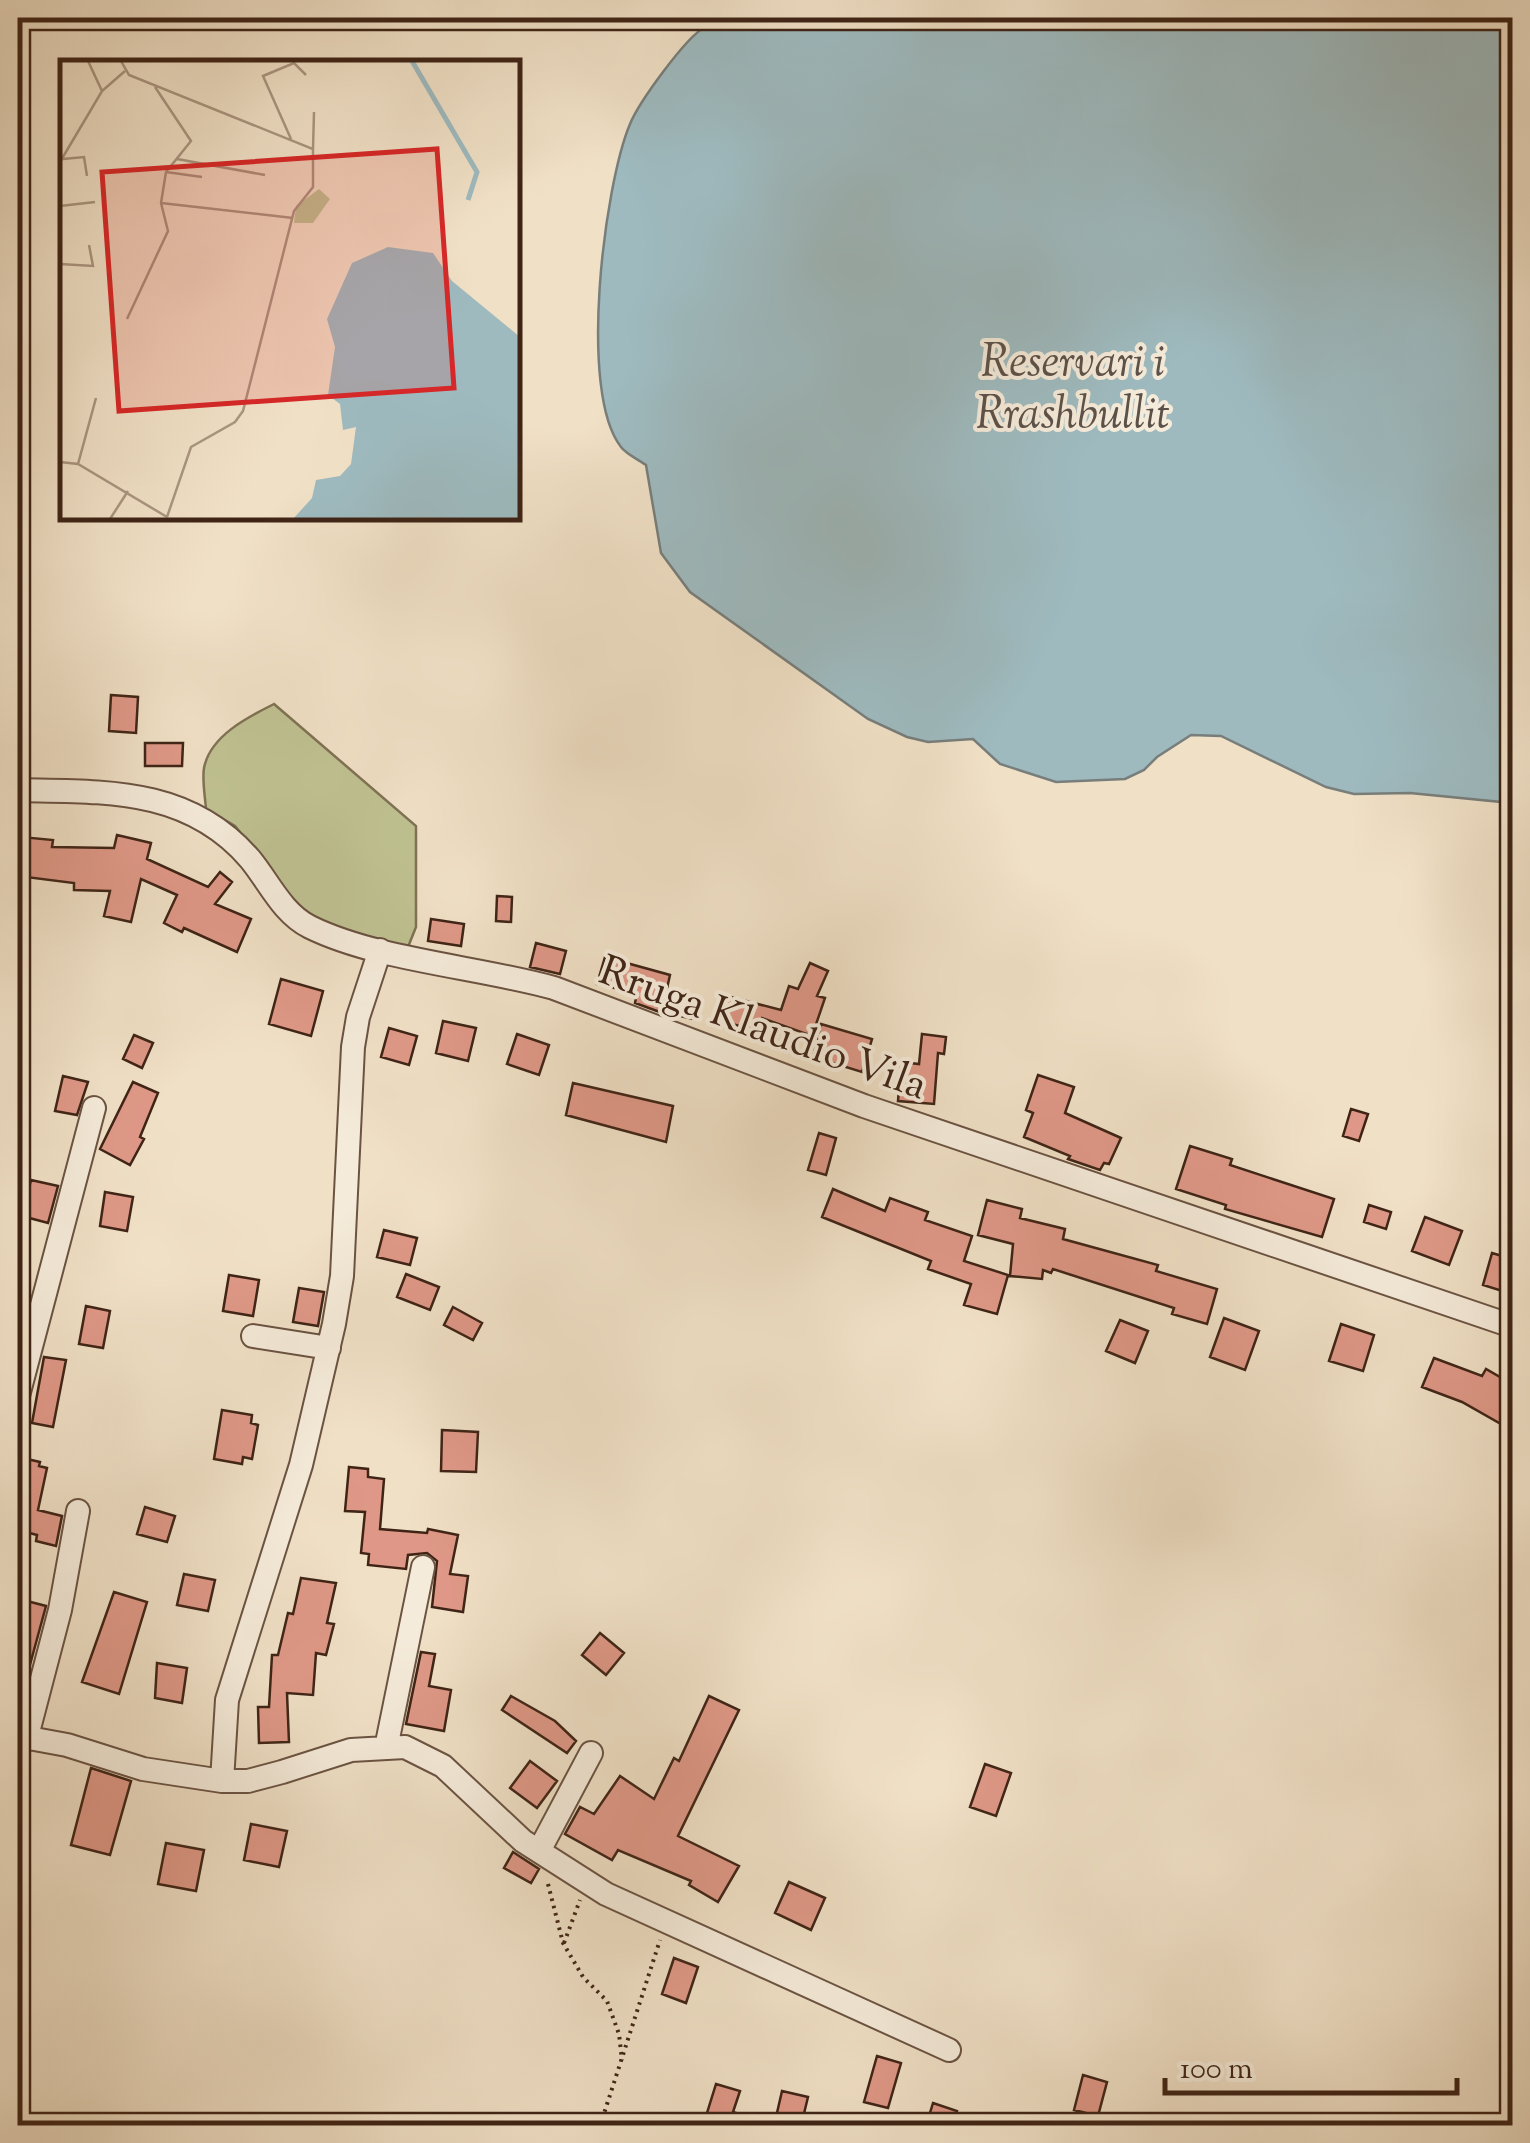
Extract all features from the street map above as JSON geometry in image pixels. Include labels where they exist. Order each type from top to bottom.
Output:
[{"type":"street","name":"Rruga Klaudio Vila","points":[[18,790],[107,792],[187,809],[221,831],[248,857],[286,909],[306,925],[380,950],[505,974],[554,988],[864,1106],[1512,1326]]},
{"type":"street","points":[[222,1781],[227,1700],[301,1465],[329,1348],[342,1276],[353,1047],[358,1017],[380,950]]},
{"type":"street","points":[[18,1396],[94,1108]]},
{"type":"street","points":[[253,1336],[329,1348]]},
{"type":"street","points":[[78,1511],[60,1610],[22,1738],[67,1745],[143,1769],[222,1781],[282,1772],[352,1750],[404,1748],[443,1766],[522,1841],[586,1882],[665,1924],[740,1953],[949,2050]]},
{"type":"street","points":[[386,1748],[423,1566]]},
{"type":"street","points":[[542,1853],[592,1753]]},
{"type":"path","points":[[542,1853],[564,1943],[583,1977],[607,2001],[622,2060]]},
{"type":"path","points":[[564,1943],[586,1882]]},
{"type":"path","points":[[600,2126],[665,1924]]},
{"type":"green space","points":[[274,704],[416,826],[416,927],[408,947],[299,921],[261,858],[235,826],[206,809],[204,768],[214,746],[232,729]]},
{"type":"water","name":"Reservari i Rrashbullit","points":[[734,18],[1512,18],[1512,803],[1410,793],[1354,794],[1326,787],[1221,736],[1191,735],[1144,770],[1125,779],[1056,782],[1000,764],[973,739],[928,742],[868,719],[690,592],[661,553],[646,465],[621,447],[608,420],[598,337],[600,288],[612,193],[630,124],[653,86],[687,43],[708,25]]},
{"type":"building","points":[[111,695],[138,697],[136,733],[109,731]]},
{"type":"building","points":[[145,743],[183,743],[182,766],[145,766]]},
{"type":"building","points":[[117,835],[151,843],[147,859],[208,887],[220,872],[232,882],[215,904],[251,919],[237,952],[164,923],[177,895],[141,879],[131,922],[104,916],[110,891],[74,890],[74,883],[18,876],[22,837],[53,840],[52,847],[114,848]]},
{"type":"building","points":[[497,896],[512,897],[511,922],[496,921]]},
{"type":"building","points":[[431,919],[464,924],[461,946],[428,941]]},
{"type":"building","points":[[536,943],[566,951],[560,974],[530,967]]},
{"type":"building","points":[[605,957],[670,975],[666,993],[699,1002],[694,1019],[635,1003],[637,993],[597,984]]},
{"type":"building","points":[[810,963],[828,971],[817,996],[825,998],[812,1036],[762,1018],[758,1031],[721,1021],[727,996],[781,1010],[789,986],[798,989]]},
{"type":"building","points":[[281,979],[323,991],[311,1036],[269,1024]]},
{"type":"building","points":[[443,1021],[476,1028],[468,1061],[436,1053]]},
{"type":"building","points":[[821,1024],[872,1039],[862,1072],[813,1057]]},
{"type":"building","points":[[389,1028],[417,1036],[409,1065],[381,1057]]},
{"type":"building","points":[[517,1034],[549,1045],[539,1075],[507,1064]]},
{"type":"building","points":[[922,1034],[946,1037],[944,1054],[938,1053],[934,1104],[898,1101],[901,1062],[919,1064]]},
{"type":"building","points":[[134,1035],[153,1043],[142,1068],[123,1059]]},
{"type":"building","points":[[1038,1075],[1074,1087],[1065,1113],[1121,1138],[1109,1164],[1104,1163],[1100,1170],[1024,1137],[1033,1113],[1026,1110]]},
{"type":"building","points":[[63,1076],[88,1082],[77,1115],[55,1111]]},
{"type":"building","points":[[133,1082],[158,1093],[140,1137],[144,1139],[130,1165],[100,1149]]},
{"type":"building","points":[[573,1083],[673,1106],[666,1142],[566,1115]]},
{"type":"building","points":[[1351,1109],[1368,1114],[1359,1141],[1343,1136]]},
{"type":"building","points":[[819,1133],[836,1138],[826,1175],[808,1170]]},
{"type":"building","points":[[1190,1146],[1232,1159],[1230,1165],[1334,1199],[1322,1237],[1225,1209],[1226,1205],[1176,1189]]},
{"type":"building","points":[[31,1180],[58,1186],[48,1223],[22,1216]]},
{"type":"building","points":[[833,1189],[885,1211],[890,1198],[928,1212],[925,1220],[972,1236],[964,1261],[1008,1275],[997,1314],[964,1305],[971,1284],[928,1269],[931,1261],[822,1217]]},
{"type":"building","points":[[105,1192],[133,1197],[127,1231],[100,1226]]},
{"type":"building","points":[[987,1200],[1022,1209],[1020,1218],[1065,1229],[1063,1239],[1158,1265],[1156,1271],[1217,1289],[1207,1324],[1172,1314],[1174,1308],[1053,1269],[1051,1273],[1043,1270],[1042,1279],[1010,1276],[1013,1244],[978,1235]]},
{"type":"building","points":[[1369,1205],[1391,1212],[1386,1229],[1364,1222]]},
{"type":"building","points":[[1425,1217],[1462,1231],[1449,1265],[1412,1251]]},
{"type":"building","points":[[384,1230],[417,1238],[410,1265],[377,1257]]},
{"type":"building","points":[[1492,1253],[1512,1259],[1512,1294],[1483,1285]]},
{"type":"building","points":[[406,1274],[439,1287],[430,1310],[397,1297]]},
{"type":"building","points":[[229,1275],[259,1280],[253,1316],[223,1311]]},
{"type":"building","points":[[299,1288],[324,1292],[318,1326],[293,1322]]},
{"type":"building","points":[[86,1306],[110,1311],[103,1348],[79,1344]]},
{"type":"building","points":[[453,1307],[482,1323],[473,1340],[444,1325]]},
{"type":"building","points":[[1224,1318],[1259,1331],[1245,1370],[1210,1357]]},
{"type":"building","points":[[1120,1320],[1148,1331],[1135,1363],[1106,1351]]},
{"type":"building","points":[[1341,1324],[1374,1335],[1363,1371],[1329,1361]]},
{"type":"building","points":[[44,1357],[66,1360],[53,1427],[32,1423]]},
{"type":"building","points":[[1434,1358],[1482,1376],[1486,1369],[1512,1384],[1512,1404],[1501,1424],[1462,1402],[1422,1387]]},
{"type":"building","points":[[222,1410],[252,1415],[251,1423],[258,1425],[252,1459],[243,1457],[242,1464],[214,1459]]},
{"type":"building","points":[[442,1430],[478,1432],[476,1472],[441,1471]]},
{"type":"building","points":[[18,1457],[40,1462],[39,1466],[47,1468],[38,1510],[62,1516],[56,1546],[36,1541],[37,1535],[18,1530]]},
{"type":"building","points":[[349,1467],[368,1469],[368,1477],[384,1479],[380,1529],[427,1533],[428,1529],[458,1535],[450,1574],[468,1576],[463,1612],[432,1607],[437,1561],[427,1553],[408,1555],[406,1569],[368,1565],[369,1554],[361,1553],[365,1512],[345,1511]]},
{"type":"building","points":[[145,1507],[175,1516],[167,1542],[137,1534]]},
{"type":"building","points":[[184,1574],[215,1580],[208,1611],[177,1605]]},
{"type":"building","points":[[301,1578],[336,1583],[327,1623],[334,1624],[326,1655],[316,1653],[313,1695],[287,1693],[289,1742],[259,1743],[258,1707],[269,1707],[272,1655],[278,1655]]},
{"type":"building","points":[[114,1592],[147,1602],[119,1694],[82,1682]]},
{"type":"building","points":[[23,1600],[46,1606],[28,1672],[18,1669],[18,1619]]},
{"type":"building","points":[[600,1633],[624,1653],[606,1675],[582,1655]]},
{"type":"building","points":[[421,1652],[435,1654],[429,1686],[451,1690],[444,1731],[406,1724]]},
{"type":"building","points":[[157,1663],[187,1668],[182,1703],[155,1698]]},
{"type":"building","points":[[511,1696],[555,1721],[576,1741],[567,1753],[502,1710]]},
{"type":"building","points":[[709,1696],[739,1710],[678,1836],[739,1866],[718,1902],[689,1885],[691,1881],[618,1850],[612,1860],[565,1834],[580,1807],[594,1814],[620,1776],[654,1799],[674,1758],[679,1761]]},
{"type":"building","points":[[530,1761],[557,1781],[537,1808],[510,1788]]},
{"type":"building","points":[[985,1764],[1011,1773],[996,1816],[970,1807]]},
{"type":"building","points":[[91,1768],[131,1781],[110,1855],[71,1845]]},
{"type":"building","points":[[251,1824],[287,1831],[279,1867],[244,1860]]},
{"type":"building","points":[[166,1843],[204,1850],[196,1891],[158,1884]]},
{"type":"building","points":[[513,1852],[539,1869],[531,1883],[504,1868]]},
{"type":"building","points":[[789,1882],[825,1898],[811,1930],[775,1913]]},
{"type":"building","points":[[674,1958],[698,1967],[686,2003],[662,1994]]},
{"type":"building","points":[[877,2056],[901,2063],[888,2108],[864,2102]]},
{"type":"building","points":[[1083,2075],[1107,2082],[1098,2116],[1074,2110]]},
{"type":"building","points":[[716,2084],[740,2091],[733,2112],[763,2122],[762,2126],[716,2126],[719,2117],[707,2113]]},
{"type":"building","points":[[782,2091],[808,2097],[801,2126],[774,2126]]},
{"type":"building","points":[[933,2103],[957,2111],[952,2126],[926,2126]]}]
